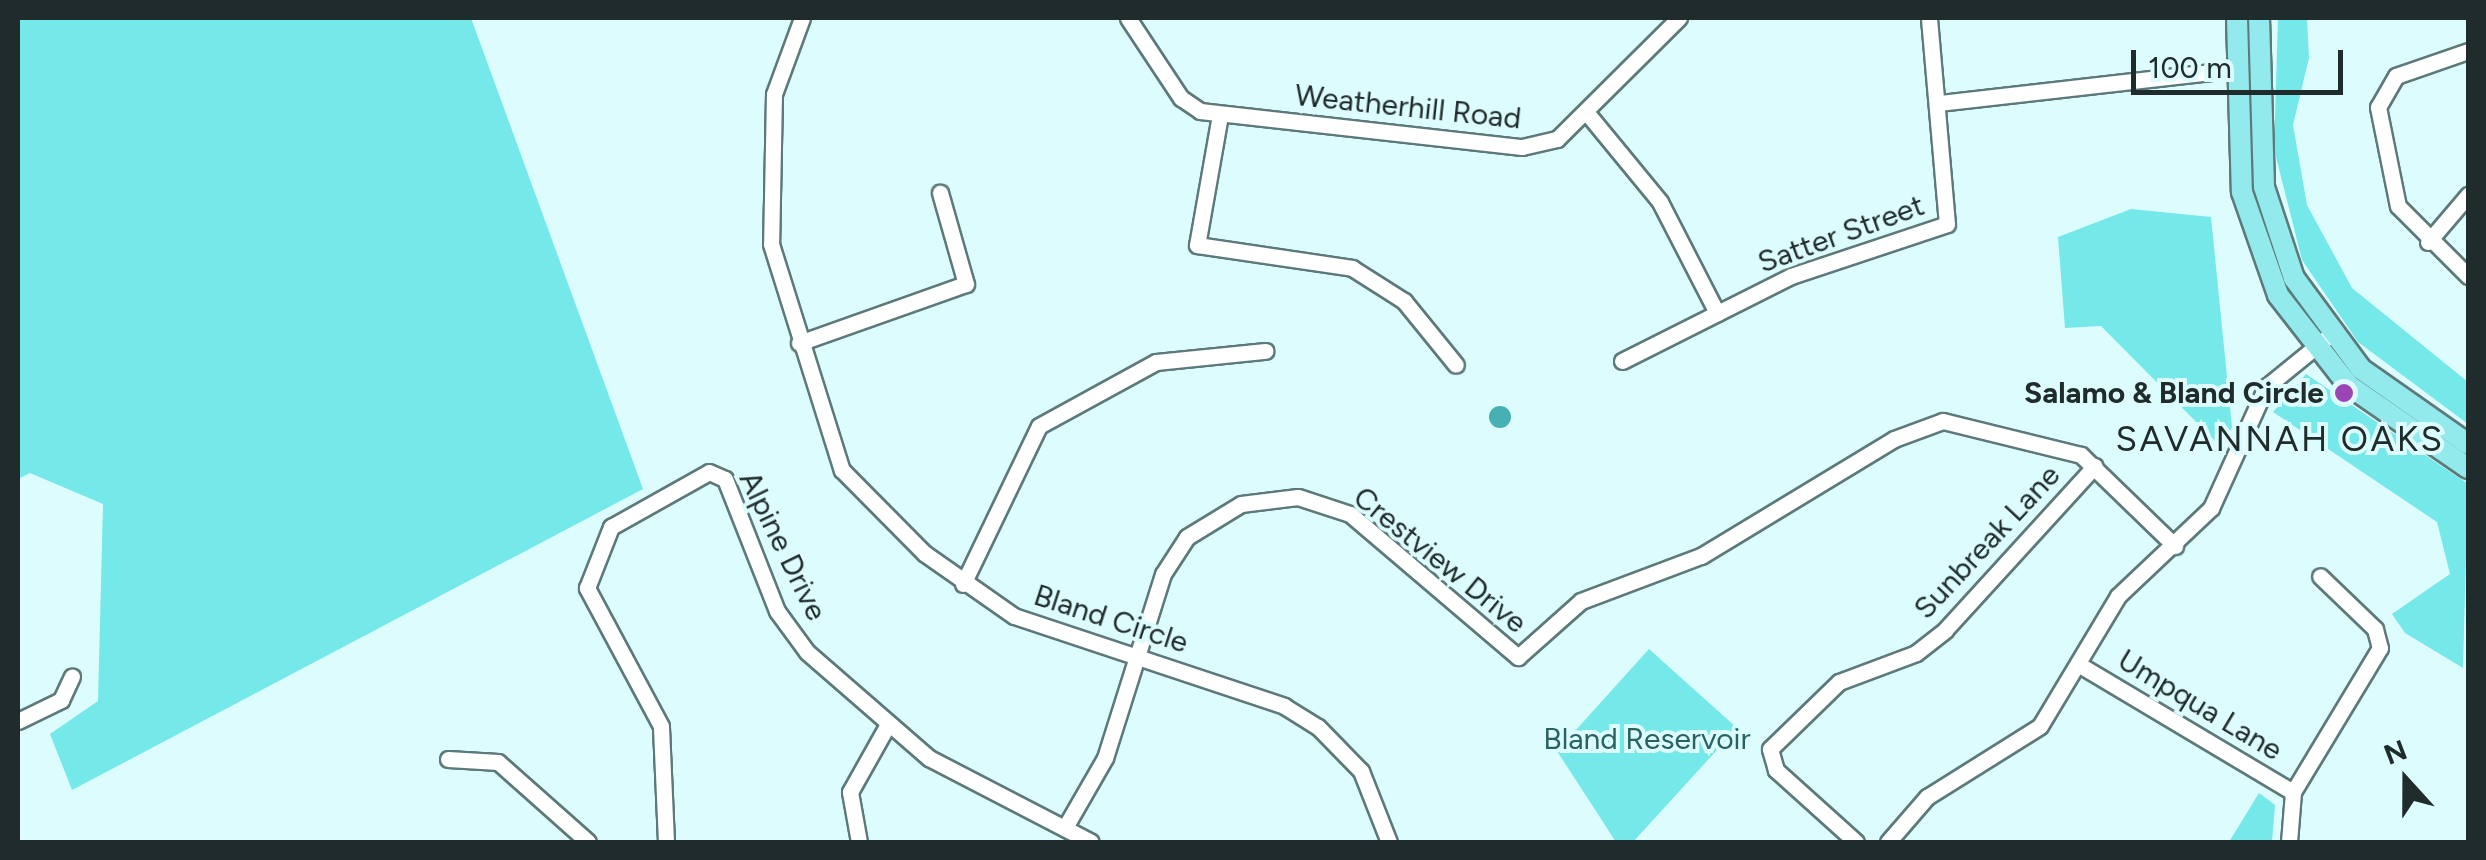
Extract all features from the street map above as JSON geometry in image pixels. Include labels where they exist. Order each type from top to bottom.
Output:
[{"type":"main road","points":[[2237,18],[2238,165],[2250,228],[2321,342],[2379,411],[2468,468]]},
{"type":"main road","points":[[2259,18],[2267,202],[2321,342],[2468,444]]},
{"type":"street","name":"Bland Circle","points":[[802,18],[770,129],[771,244],[842,470],[962,584],[1037,627],[1284,706],[1318,727],[1361,771],[1386,842]]},
{"type":"street","name":"Weatherhill Road","points":[[1128,18],[1181,98],[1220,115],[1522,147],[1556,139],[1679,18]]},
{"type":"street","name":"Satter Street","points":[[1622,361],[1800,272],[1947,224],[1940,103],[1929,19]]},
{"type":"street","points":[[2468,51],[2396,76],[2378,106],[2391,191],[2428,242],[2468,276]]},
{"type":"street","points":[[1940,103],[2239,69]]},
{"type":"street","points":[[1586,112],[1660,202],[1716,313]]},
{"type":"street","points":[[1220,115],[1197,245],[1352,268],[1404,300],[1456,365]]},
{"type":"street","points":[[799,343],[966,284],[940,193]]},
{"type":"street","points":[[2428,242],[2468,195]]},
{"type":"street","points":[[1888,842],[1927,797],[2032,735],[2118,596],[2175,546],[2222,488],[2260,394],[2321,342]]},
{"type":"street","points":[[962,584],[1039,426],[1156,362],[1264,351]]},
{"type":"street","name":"Crestview Drive","points":[[1067,824],[1105,758],[1163,574],[1187,537],[1264,498],[1306,498],[1350,514],[1518,658],[1581,600],[1701,556],[1912,430],[1983,424],[2094,466],[2175,546]]},
{"type":"street","name":"Sunbreak Lane","points":[[1856,842],[1776,770],[1770,750],[1815,698],[1945,630],[2094,466]]},
{"type":"street","name":"Alpine Drive","points":[[666,842],[662,726],[587,588],[611,527],[718,473],[792,635],[886,726],[929,758],[1067,824],[1091,842]]},
{"type":"street","points":[[2289,842],[2293,792],[2380,648],[2375,629],[2320,576]]},
{"type":"street","name":"Umpqua Lane","points":[[2078,664],[2293,792]]},
{"type":"street","points":[[18,721],[60,700],[72,676]]},
{"type":"street","points":[[859,842],[850,792],[886,726]]},
{"type":"street","points":[[448,759],[498,762],[588,842]]},
{"type":"green space","points":[[18,18],[471,18],[643,489],[72,790],[50,734],[98,701],[103,504],[30,473],[18,479]]},
{"type":"green space","points":[[2278,18],[2307,18],[2309,58],[2293,125],[2307,205],[2352,288],[2468,382],[2468,424],[2358,342],[2302,260],[2274,149]]},
{"type":"green space","points":[[2131,209],[2211,217],[2232,427],[2223,449],[2101,326],[2065,328],[2058,237]]},
{"type":"green space","points":[[2306,374],[2468,484],[2463,668],[2405,633],[2392,614],[2450,574],[2437,522],[2273,412]]},
{"type":"green space","name":"Bland Reservoir","points":[[1649,649],[1737,728],[1633,842],[1616,842],[1557,751]]},
{"type":"green space","points":[[2259,793],[2275,805],[2272,842],[2229,842]]},
{"type":"shaded area","points":[[1500,406],[1508,409],[1508,425],[1500,428],[1492,425],[1489,417],[1492,409]]},
{"type":"place","name":"Salamo & Bland Circle","points":[[2344,393]]},
{"type":"district","name":"SAVANNAH OAKS","points":[[2280,439]]}]
